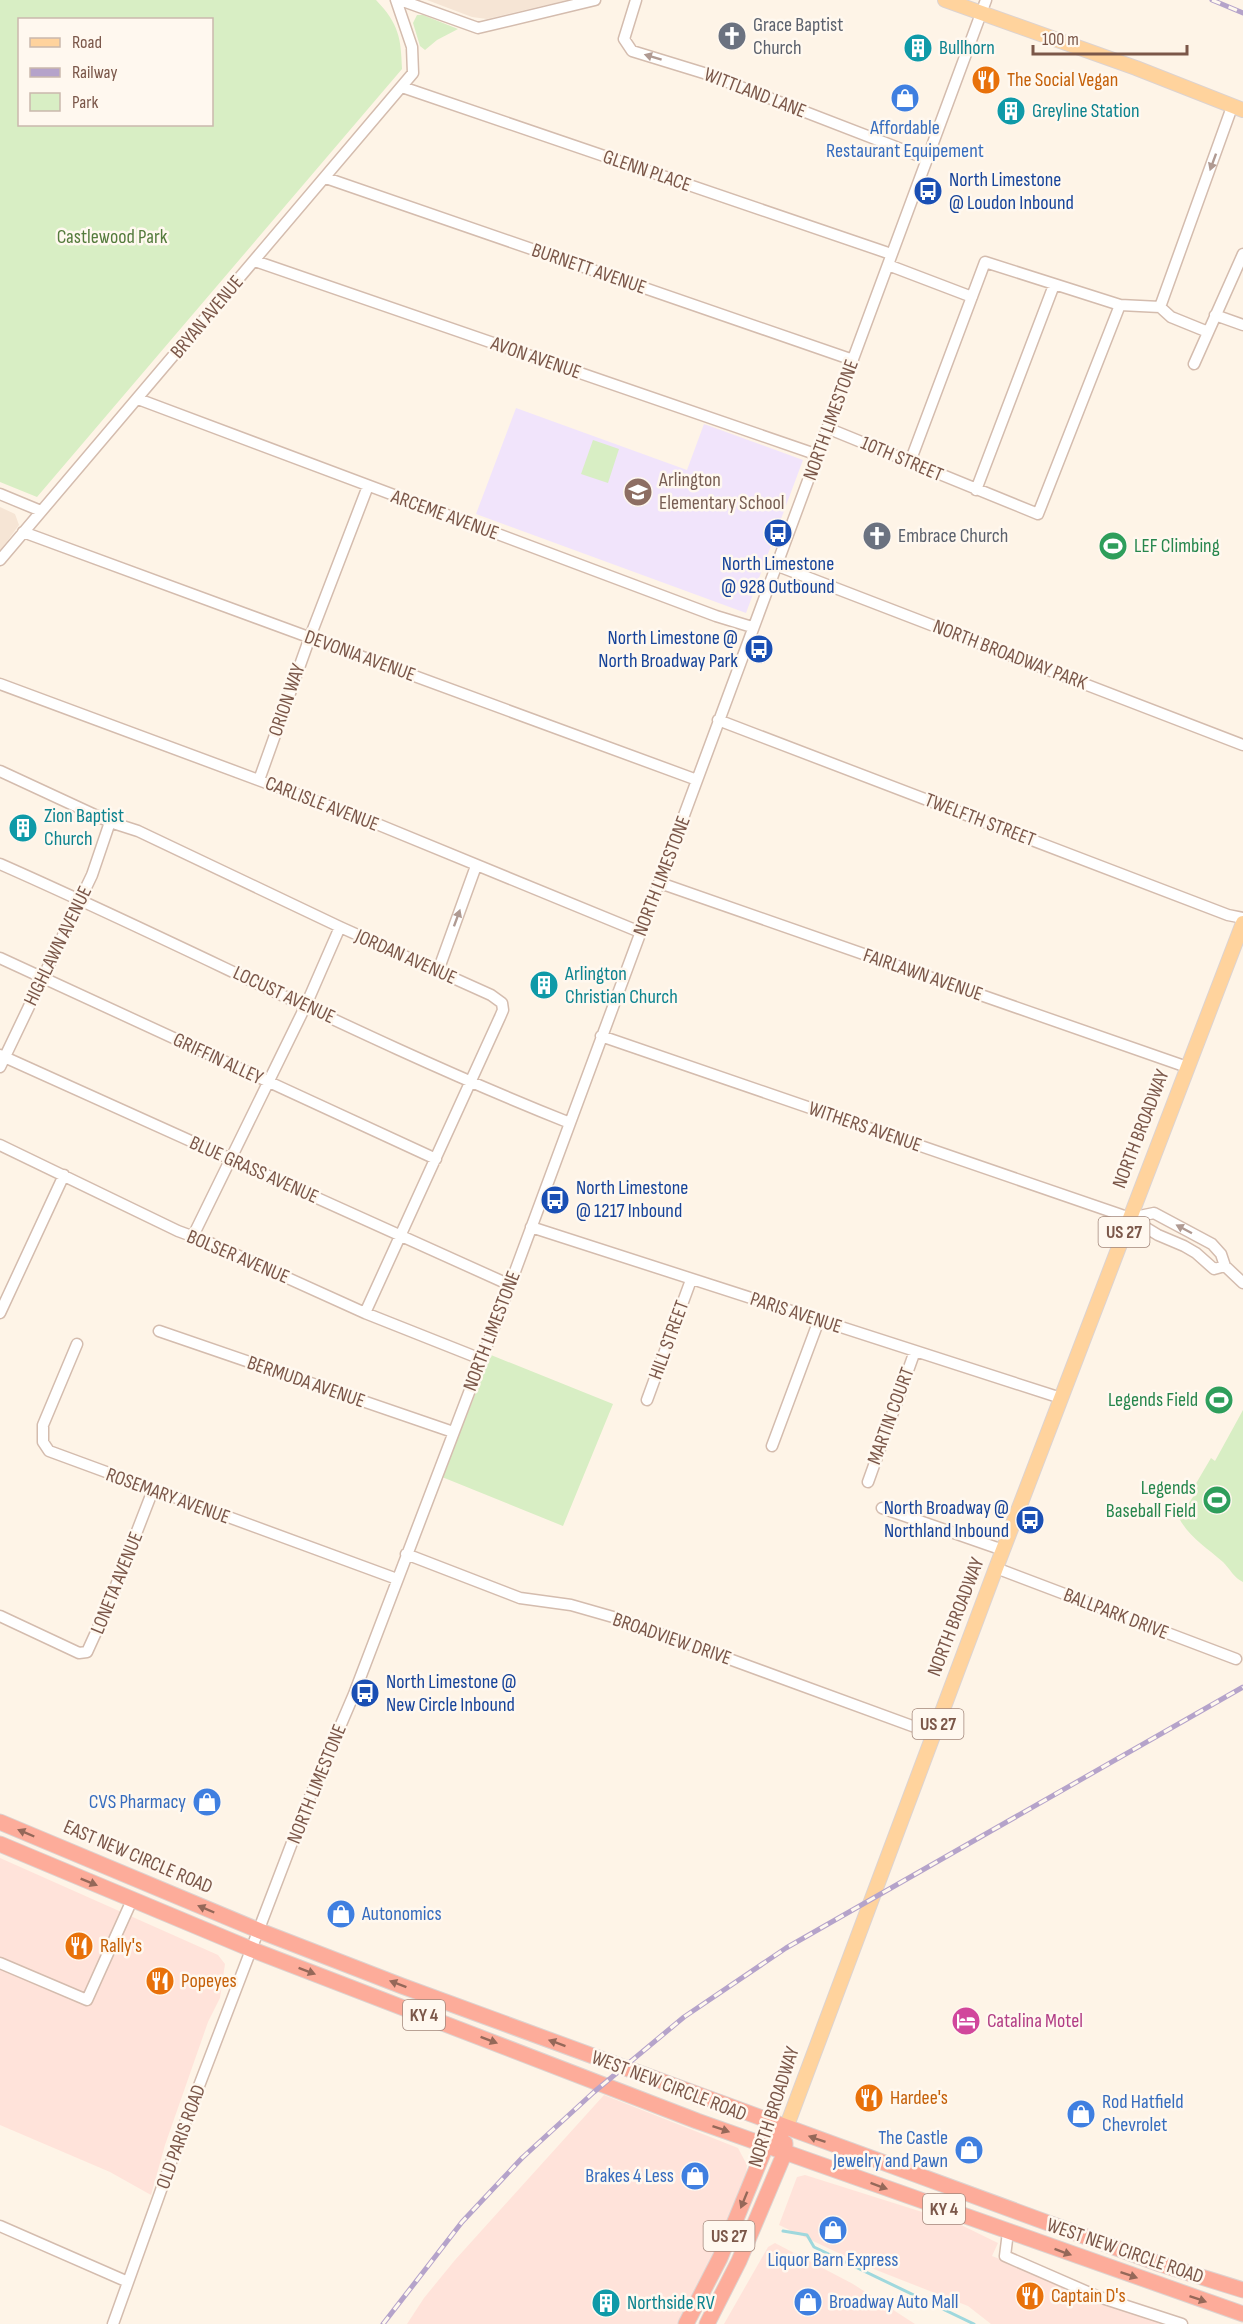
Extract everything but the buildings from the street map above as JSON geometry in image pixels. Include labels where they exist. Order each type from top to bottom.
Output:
[{"type":"highway","name":"EAST NEW CIRCLE ROAD","points":[[0,1822],[260,1931]]},
{"type":"highway","name":"KY 4","points":[[0,1844],[252,1950]]},
{"type":"highway","name":"WEST NEW CIRCLE ROAD","points":[[260,1931],[786,2128],[1149,2260],[1243,2290]]},
{"type":"highway","name":"WEST NEW CIRCLE ROAD","points":[[252,1950],[766,2146],[1243,2314]]},
{"type":"highway","name":"US 27","points":[[766,2146],[786,2128]]},
{"type":"highway","name":"NORTH BROADWAY","points":[[707,2324],[739,2261],[785,2152],[786,2128]]},
{"type":"highway","name":"NORTH BROADWAY","points":[[686,2324],[720,2258],[766,2146]]},
{"type":"main road","points":[[945,0],[984,6],[1238,109]]},
{"type":"main road","name":"NORTH BROADWAY","points":[[786,2128],[996,1568],[1243,923]]},
{"type":"street","points":[[398,0],[478,28],[595,0]]},
{"type":"street","name":"BRYAN AVENUE","points":[[0,560],[413,73],[412,47],[398,0]]},
{"type":"street","name":"WITTLAND LANE","points":[[636,0],[624,39],[629,49],[709,75],[927,159]]},
{"type":"street","name":"NORTH LIMESTONE","points":[[252,1950],[306,1806],[354,1694],[510,1285],[984,6]]},
{"type":"street","name":"GLENN PLACE","points":[[402,87],[890,260],[972,297]]},
{"type":"street","points":[[1160,307],[1238,109]]},
{"type":"street","name":"BURNETT AVENUE","points":[[326,178],[853,360]]},
{"type":"street","points":[[1194,364],[1243,254]]},
{"type":"street","name":"AVON AVENUE","points":[[255,261],[818,455]]},
{"type":"street","points":[[910,462],[986,262],[1120,305],[1160,307],[1171,317],[1208,332]]},
{"type":"street","points":[[976,489],[1054,285]]},
{"type":"street","name":"10TH STREET","points":[[827,428],[1038,514],[1120,305]]},
{"type":"street","points":[[1215,315],[1243,325]]},
{"type":"street","name":"ARCEME AVENUE","points":[[138,399],[725,619],[753,627]]},
{"type":"street","name":"ORION WAY","points":[[259,780],[310,637],[368,486]]},
{"type":"street","points":[[0,494],[41,511]]},
{"type":"street","name":"DEVONIA AVENUE","points":[[23,532],[697,780]]},
{"type":"street","name":"NORTH BROADWAY PARK","points":[[778,566],[1243,745]]},
{"type":"street","name":"CARLISLE AVENUE","points":[[0,684],[377,824],[640,933]]},
{"type":"street","name":"TWELFTH STREET","points":[[718,720],[1228,915],[1243,918]]},
{"type":"street","name":"JORDAN AVENUE","points":[[0,771],[110,822],[138,831],[499,1000],[503,1007],[500,1017],[364,1313]]},
{"type":"street","name":"HIGHLAWN AVENUE","points":[[1,1060],[81,899],[100,854],[110,822]]},
{"type":"street","name":"LOCUST AVENUE","points":[[0,864],[81,899],[470,1082],[570,1123]]},
{"type":"street","points":[[438,971],[476,866]]},
{"type":"street","name":"FAIRLAWN AVENUE","points":[[660,884],[1187,1067]]},
{"type":"street","points":[[193,1236],[306,1005],[340,927]]},
{"type":"street","name":"GRIFFIN ALLEY","points":[[0,958],[436,1160]]},
{"type":"street","name":"WITHERS AVENUE","points":[[601,1036],[1130,1218]]},
{"type":"street","name":"BLUE GRASS AVENUE","points":[[1,1060],[510,1285]]},
{"type":"street","name":"BOLSER AVENUE","points":[[0,1145],[136,1209],[166,1226],[364,1313],[481,1359]]},
{"type":"street","points":[[0,1313],[64,1175]]},
{"type":"street","points":[[1130,1218],[1154,1213],[1212,1244],[1221,1254],[1225,1266],[1243,1283]]},
{"type":"street","points":[[1130,1218],[1184,1246],[1214,1269],[1225,1266]]},
{"type":"street","name":"PARIS AVENUE","points":[[531,1227],[1061,1398]]},
{"type":"street","name":"HILL STREET","points":[[647,1401],[691,1280]]},
{"type":"street","points":[[772,1446],[819,1320]]},
{"type":"street","name":"BERMUDA AVENUE","points":[[159,1331],[453,1432]]},
{"type":"street","name":"ROSEMARY AVENUE","points":[[77,1344],[43,1425],[43,1442],[49,1451],[397,1579]]},
{"type":"street","name":"MARTIN COURT","points":[[868,1482],[915,1351]]},
{"type":"street","name":"LONETA AVENUE","points":[[0,1616],[79,1653],[87,1652],[108,1606],[153,1490]]},
{"type":"street","points":[[882,1508],[1004,1550]]},
{"type":"street","name":"BROADVIEW DRIVE","points":[[406,1554],[520,1598],[571,1605],[620,1619],[934,1734]]},
{"type":"street","name":"BALLPARK DRIVE","points":[[996,1568],[1236,1659]]},
{"type":"street","points":[[0,1963],[87,2001],[132,1900]]},
{"type":"street","name":"OLD PARIS ROAD","points":[[112,2324],[189,2112],[252,1950]]},
{"type":"street","points":[[0,2226],[128,2282]]},
{"type":"street","points":[[1008,2232],[1005,2256],[1099,2297],[1182,2324]]},
{"type":"shaded area","points":[[427,0],[567,0],[487,19],[472,17]]},
{"type":"shaded area","name":"Arlington Elementary School","points":[[516,408],[687,470],[704,424],[803,460],[746,613],[476,514]]},
{"type":"shaded area","points":[[0,507],[15,514],[19,525],[0,551]]},
{"type":"shaded area","points":[[0,1858],[218,1955],[225,1964],[220,1998],[208,2022],[165,2145],[151,2195],[110,2172],[0,2125]]},
{"type":"shaded area","points":[[604,2095],[738,2148],[747,2165],[745,2185],[732,2218],[679,2324],[407,2324],[424,2298],[455,2260]]},
{"type":"shaded area","points":[[805,2175],[957,2223],[998,2243],[992,2256],[1046,2277],[1079,2294],[1184,2324],[991,2324],[968,2306],[866,2266],[779,2225],[797,2177]]},
{"type":"shaded area","points":[[775,2243],[853,2284],[915,2324],[724,2324],[768,2247]]},
{"type":"green space","name":"Castlewood Park","points":[[0,0],[376,0],[394,24],[401,49],[402,69],[37,497],[0,482]]},
{"type":"green space","points":[[417,15],[423,15],[458,29],[437,40],[425,50],[420,46],[413,23]]},
{"type":"green space","points":[[593,440],[619,449],[608,483],[581,474]]},
{"type":"green space","points":[[491,1355],[613,1404],[563,1526],[442,1477]]},
{"type":"green space","name":"Legends Baseball Field","points":[[1243,1410],[1243,1582],[1193,1536],[1179,1518],[1195,1494],[1191,1492],[1211,1458],[1215,1461]]},
{"type":"waterway","points":[[783,2231],[807,2235],[814,2247],[974,2324]]},
{"type":"railway","points":[[1212,0],[1243,13]]},
{"type":"railway","points":[[383,2324],[462,2222],[522,2158],[594,2092],[684,2017],[786,1948],[1243,1687]]},
{"type":"place","name":"Grace Baptist Church","points":[[732,36]]},
{"type":"place","name":"Bullhorn","points":[[918,48]]},
{"type":"place","name":"The Social Vegan","points":[[986,80]]},
{"type":"place","name":"Affordable Restaurant Equipement","points":[[905,98]]},
{"type":"place","name":"Greyline Station","points":[[1011,111]]},
{"type":"place","name":"North Limestone @ Loudon Inbound","points":[[928,191]]},
{"type":"place","name":"Arlington Elementary School","points":[[638,492]]},
{"type":"place","name":"North Limestone @ 928 Outbound","points":[[778,533]]},
{"type":"place","name":"Embrace Church","points":[[877,536]]},
{"type":"place","name":"LEF Climbing","points":[[1113,546]]},
{"type":"place","name":"North Limestone @ North Broadway Park","points":[[759,649]]},
{"type":"place","name":"Zion Baptist Church","points":[[23,828]]},
{"type":"place","name":"Arlington Christian Church","points":[[544,985]]},
{"type":"place","name":"North Limestone @ 1217 Inbound","points":[[555,1200]]},
{"type":"place","name":"Legends Field","points":[[1219,1400]]},
{"type":"place","name":"Legends Baseball Field","points":[[1217,1500]]},
{"type":"place","name":"North Broadway @ Northland Inbound","points":[[1030,1520]]},
{"type":"place","name":"North Limestone @ New Circle Inbound","points":[[365,1693]]},
{"type":"place","name":"CVS Pharmacy","points":[[207,1802]]},
{"type":"place","name":"Autonomics","points":[[341,1914]]},
{"type":"place","name":"Rally's","points":[[79,1946]]},
{"type":"place","name":"Popeyes","points":[[160,1981]]},
{"type":"place","name":"Catalina Motel","points":[[966,2021]]},
{"type":"place","name":"Hardee's","points":[[869,2098]]},
{"type":"place","name":"Rod Hatfield Chevrolet","points":[[1081,2114]]},
{"type":"place","name":"The Castle Jewelry and Pawn","points":[[969,2150]]},
{"type":"place","name":"Brakes 4 Less","points":[[695,2176]]},
{"type":"place","name":"Liquor Barn Express","points":[[833,2230]]},
{"type":"place","name":"Captain D's","points":[[1030,2296]]},
{"type":"place","name":"Broadway Auto Mall","points":[[808,2302]]},
{"type":"place","name":"Northside RV","points":[[606,2303]]}]
